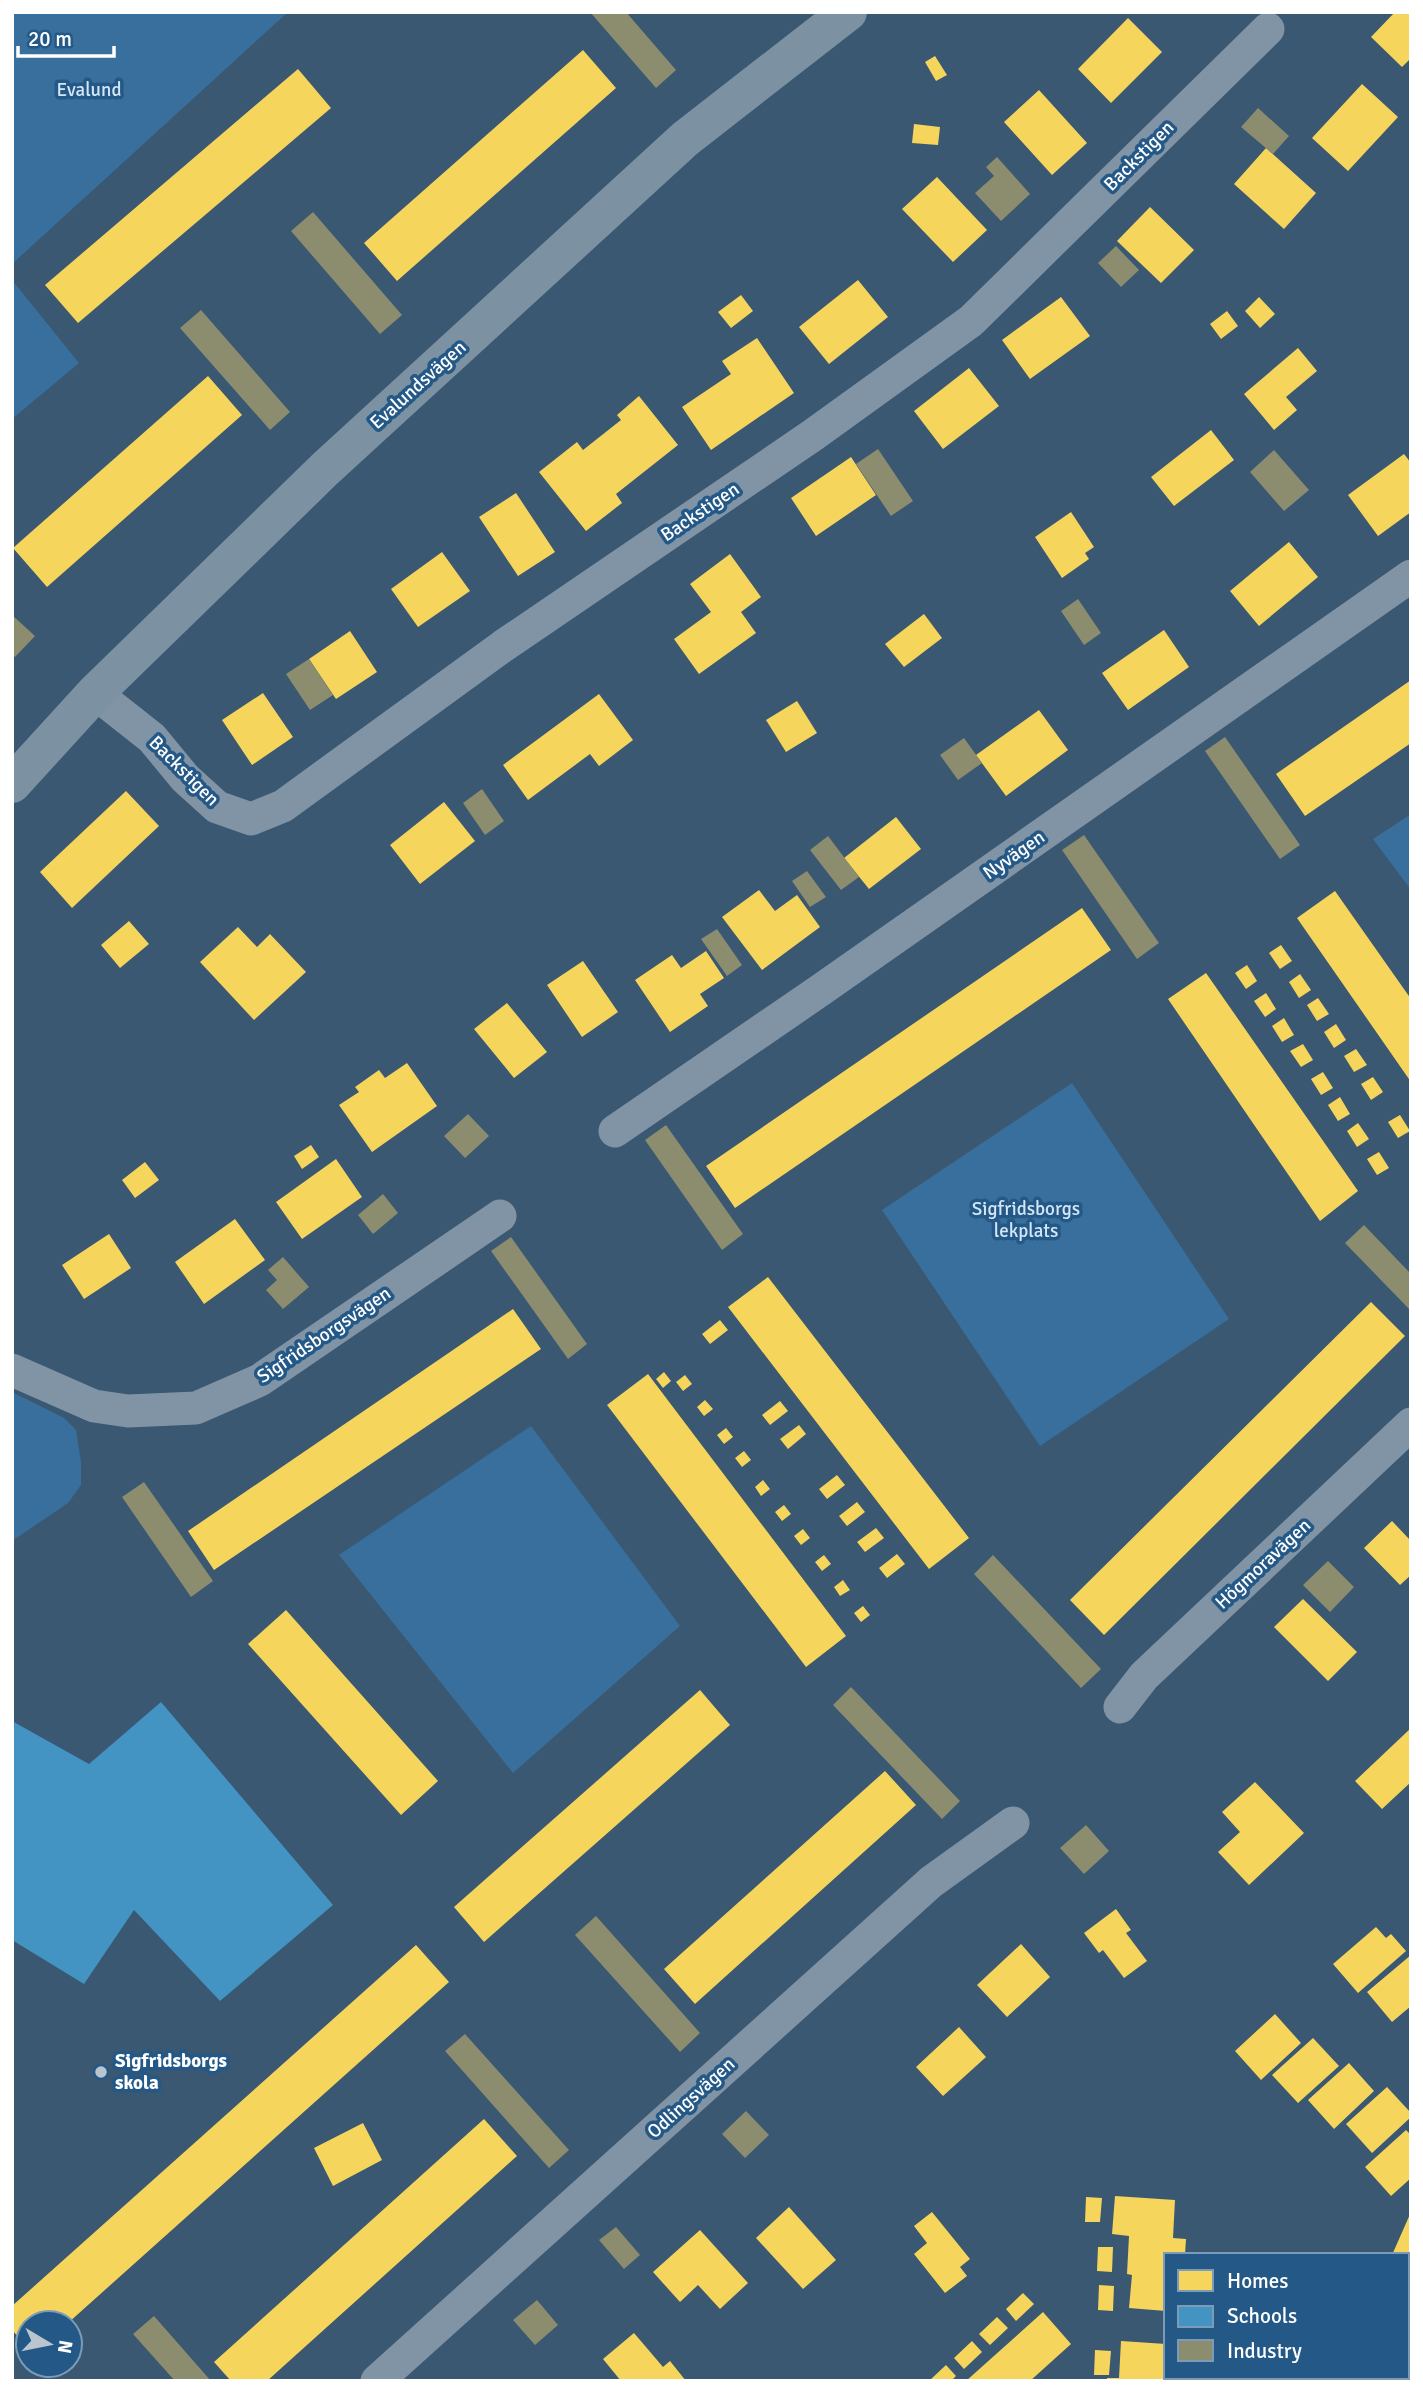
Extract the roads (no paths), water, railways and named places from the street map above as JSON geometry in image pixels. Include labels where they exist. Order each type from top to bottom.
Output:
[{"type":"street","name":"Evalundsvägen","points":[[12,784],[95,693],[325,469],[685,139],[848,12]]},
{"type":"street","name":"Backstigen","points":[[95,693],[152,737],[185,778],[217,807],[251,819],[283,806],[503,646],[813,435],[971,321],[1268,29]]},
{"type":"street","name":"Nyvägen","points":[[615,1131],[1411,576]]},
{"type":"street","name":"Sigfridsborgsvägen","points":[[12,1370],[94,1406],[128,1411],[196,1408],[260,1380],[500,1216]]},
{"type":"street","name":"Högmoravägen","points":[[1120,1707],[1144,1676],[1411,1424]]},
{"type":"street","name":"Odlingsvägen","points":[[377,2381],[931,1882],[1013,1823]]},
{"type":"place","name":"Sigfridsborgs skola","points":[[101,2072]]},
{"type":"park label","name":"Evalund","points":[[89,90]]},
{"type":"park label","name":"Sigfridsborgs lekplats","points":[[1026,1220]]}]
